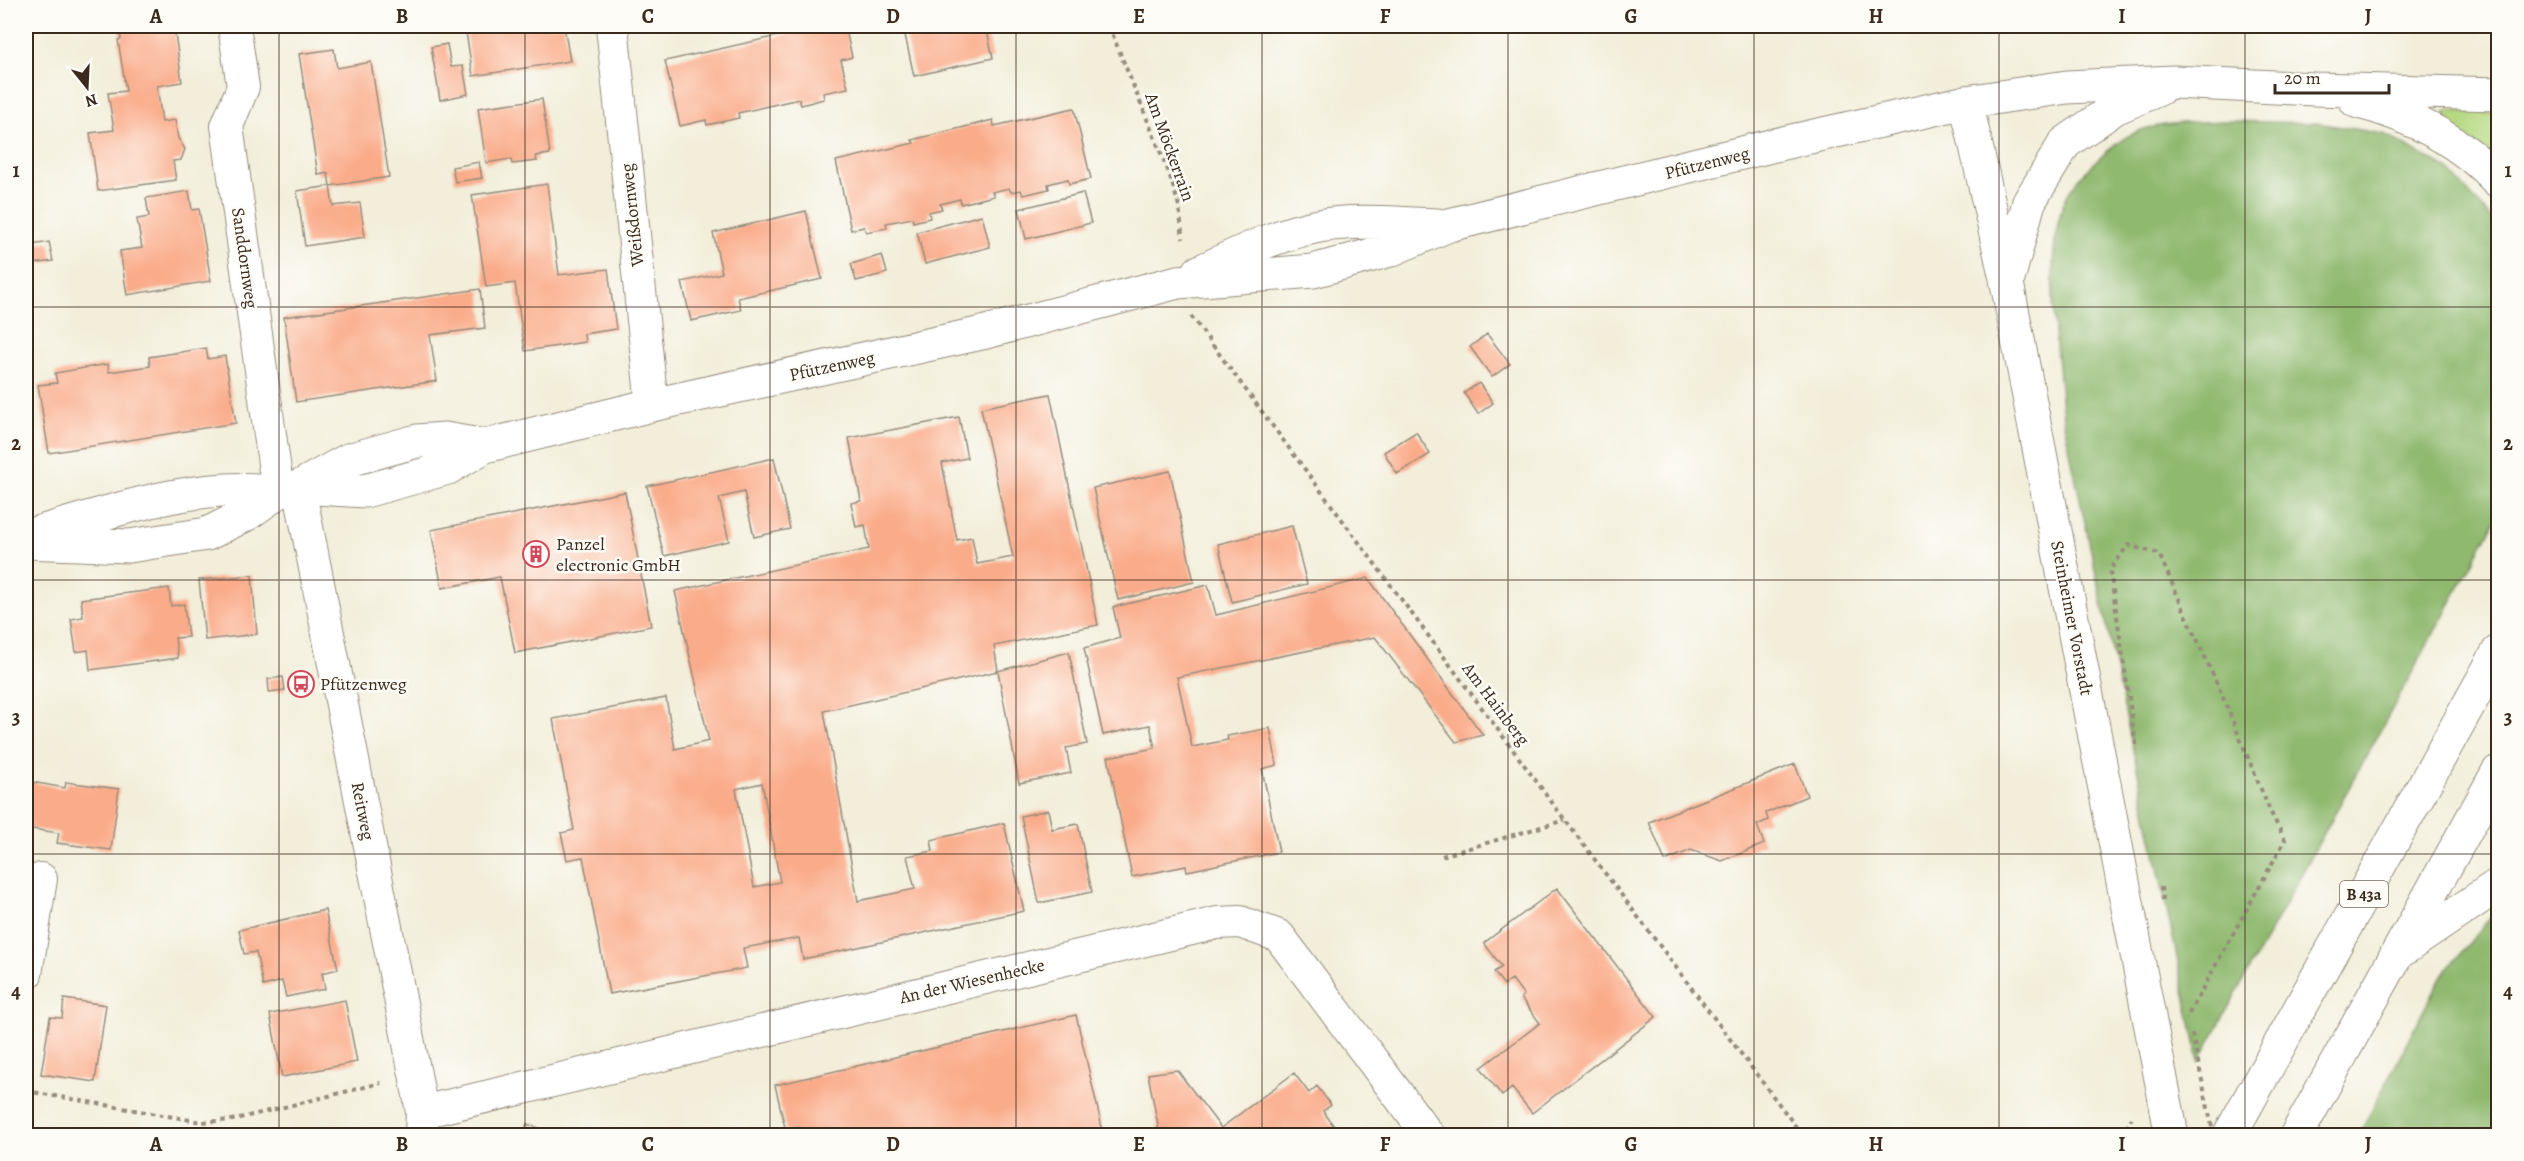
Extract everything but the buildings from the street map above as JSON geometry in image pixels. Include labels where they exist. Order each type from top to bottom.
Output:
[{"type":"main road","name":"Pfützenweg","points":[[26,537],[131,505],[250,488],[365,491],[448,468],[485,446],[652,405],[982,333],[1178,282],[1313,271],[1390,250],[1449,225],[1783,143],[1966,102],[2067,87],[2174,82],[2314,89]]},
{"type":"main road","points":[[2007,283],[2030,202],[2065,142],[2115,108],[2174,82]]},
{"type":"main road","points":[[2314,89],[2499,94]]},
{"type":"main road","points":[[2314,89],[2405,116],[2465,150],[2499,181]]},
{"type":"main road","name":"Steinheimer Vorstadt","points":[[1966,102],[2007,283],[2172,1136]]},
{"type":"main road","points":[[26,542],[129,546],[207,534],[289,490]]},
{"type":"main road","name":"B 43a","points":[[2229,1136],[2499,652]]},
{"type":"main road","points":[[2296,1136],[2499,772]]},
{"type":"main road","points":[[2396,955],[2499,885]]},
{"type":"street","name":"Sanddornweg","points":[[234,26],[243,87],[227,126],[289,490]]},
{"type":"street","name":"Weißdornweg","points":[[612,26],[652,405]]},
{"type":"street","name":"Reitweg","points":[[289,490],[415,1074],[421,1124]]},
{"type":"street","points":[[26,974],[41,879]]},
{"type":"street","name":"An der Wiesenhecke","points":[[421,1124],[1217,923],[1240,922],[1279,936],[1429,1136]]},
{"type":"path","name":"Am Möckerrain","points":[[1109,26],[1176,195],[1184,232],[1178,282]]},
{"type":"path","name":"Am Hainberg","points":[[1178,282],[1194,321],[1803,1136]]},
{"type":"path","points":[[2136,747],[2110,570],[2128,545],[2159,554],[2225,702],[2270,811],[2285,840],[2184,1023]]},
{"type":"path","points":[[1442,856],[1565,820]]},
{"type":"path","points":[[26,1091],[202,1122],[232,1120],[415,1074]]},
{"type":"path","points":[[2122,1136],[2133,1115]]},
{"type":"green space","points":[[2446,111],[2498,113],[2498,161],[2442,121]]},
{"type":"green space","points":[[2226,121],[2318,123],[2384,134],[2448,169],[2492,219],[2498,232],[2498,516],[2199,1061],[2063,419],[2053,282],[2057,228],[2063,205],[2074,184],[2102,156],[2135,132],[2148,128],[2177,123]]},
{"type":"green space","points":[[2498,913],[2498,1135],[2359,1135],[2441,977],[2490,918]]},
{"type":"place","name":"Panzel electronic GmbH","points":[[536,554]]},
{"type":"place","name":"Pfützenweg","points":[[301,684]]}]
